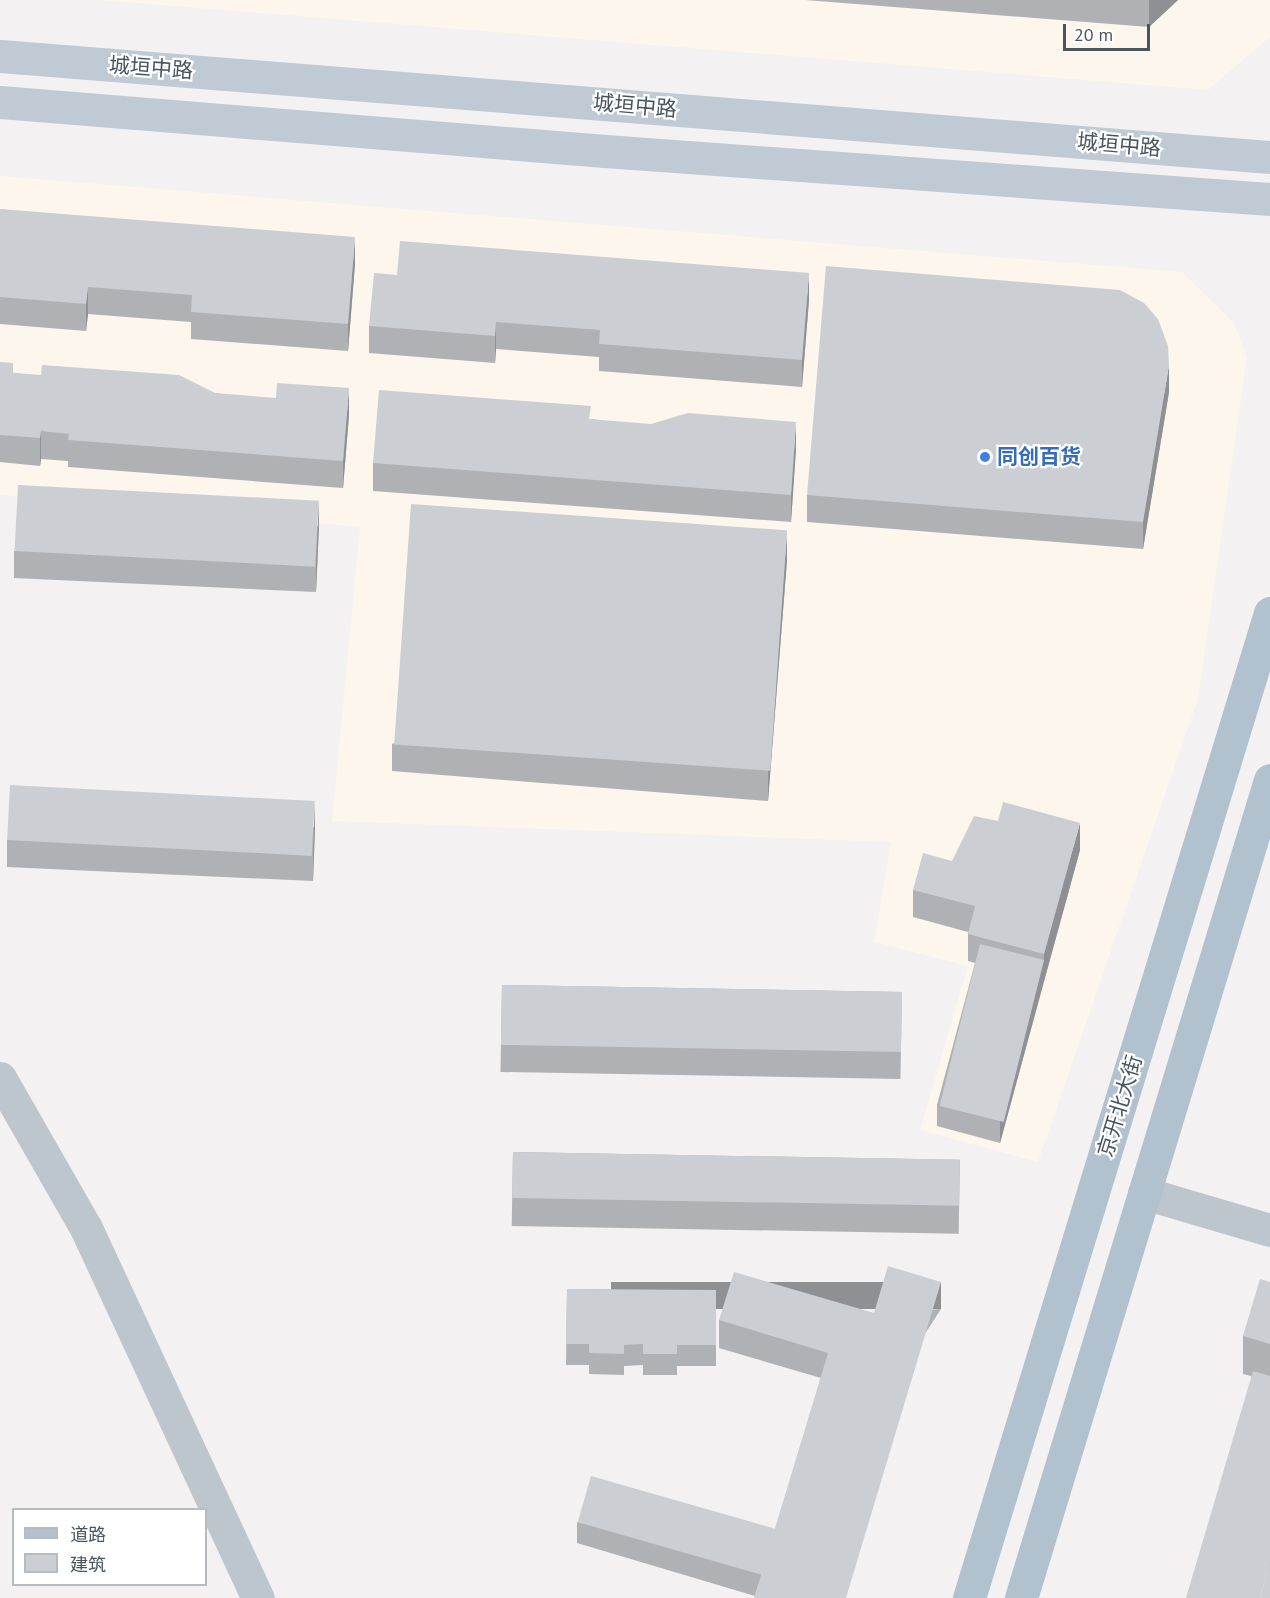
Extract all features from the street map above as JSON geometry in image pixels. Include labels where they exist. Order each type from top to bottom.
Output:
[{"type":"main road","name":"城垣中路","points":[[0,56],[1270,157]]},
{"type":"main road","name":"城垣中路","points":[[0,102],[593,150],[1270,199]]},
{"type":"main road","name":"京开北大街","points":[[969,1598],[1270,613]]},
{"type":"main road","points":[[1021,1598],[1270,780]]},
{"type":"street","points":[[0,1078],[86,1228],[258,1598]]},
{"type":"street","points":[[1144,1193],[1270,1230]]},
{"type":"shaded area","points":[[99,0],[1270,0],[1270,37],[1208,90]]},
{"type":"shaded area","points":[[0,176],[1182,272],[1234,323],[1247,357],[1198,699],[1038,1162],[920,1130],[968,966],[874,942],[891,842],[332,821],[360,527],[0,495]]},
{"type":"building","points":[[0,209],[355,237],[348,324],[191,312],[192,295],[88,287],[86,304],[0,297]]},
{"type":"building","points":[[400,241],[809,273],[802,360],[599,344],[600,330],[496,322],[495,336],[369,326],[374,273],[397,275]]},
{"type":"building","name":"同创百货","points":[[826,266],[1120,290],[1144,303],[1158,319],[1168,346],[1169,365],[1143,522],[807,495]]},
{"type":"building","points":[[0,362],[13,363],[13,373],[41,375],[42,365],[179,375],[215,393],[276,398],[277,383],[349,388],[343,461],[68,440],[69,434],[41,431],[40,438],[0,435]]},
{"type":"building","points":[[379,390],[591,406],[589,419],[651,424],[688,413],[796,422],[791,495],[373,463]]},
{"type":"building","points":[[18,485],[319,501],[315,567],[15,551]]},
{"type":"building","points":[[411,504],[787,530],[770,771],[394,744]]},
{"type":"building","points":[[10,785],[315,801],[312,856],[7,840]]},
{"type":"building","points":[[1003,802],[1080,823],[1044,954],[968,934],[975,906],[913,890],[923,853],[952,861],[974,816],[998,821]]},
{"type":"building","points":[[980,944],[1044,960],[1004,1122],[940,1106]]},
{"type":"building","points":[[502,985],[902,992],[901,1052],[501,1045]]},
{"type":"building","points":[[513,1152],[960,1160],[959,1206],[512,1198]]},
{"type":"building","points":[[888,1266],[941,1282],[846,1598],[754,1598],[828,1353],[719,1320],[734,1272],[874,1313]]},
{"type":"building","points":[[1260,1279],[1270,1282],[1270,1344],[1243,1336]]},
{"type":"building","points":[[567,1289],[716,1290],[716,1345],[677,1345],[677,1354],[643,1354],[643,1344],[624,1345],[624,1354],[589,1353],[589,1344],[566,1344]]},
{"type":"building","points":[[1253,1371],[1270,1376],[1270,1562],[1260,1598],[1186,1598]]},
{"type":"building","points":[[591,1476],[776,1529],[762,1575],[578,1522]]},
{"type":"building","points":[[1270,1562],[1270,1598],[1260,1598]]},
{"type":"place","name":"同创百货","points":[[985,457]]}]
